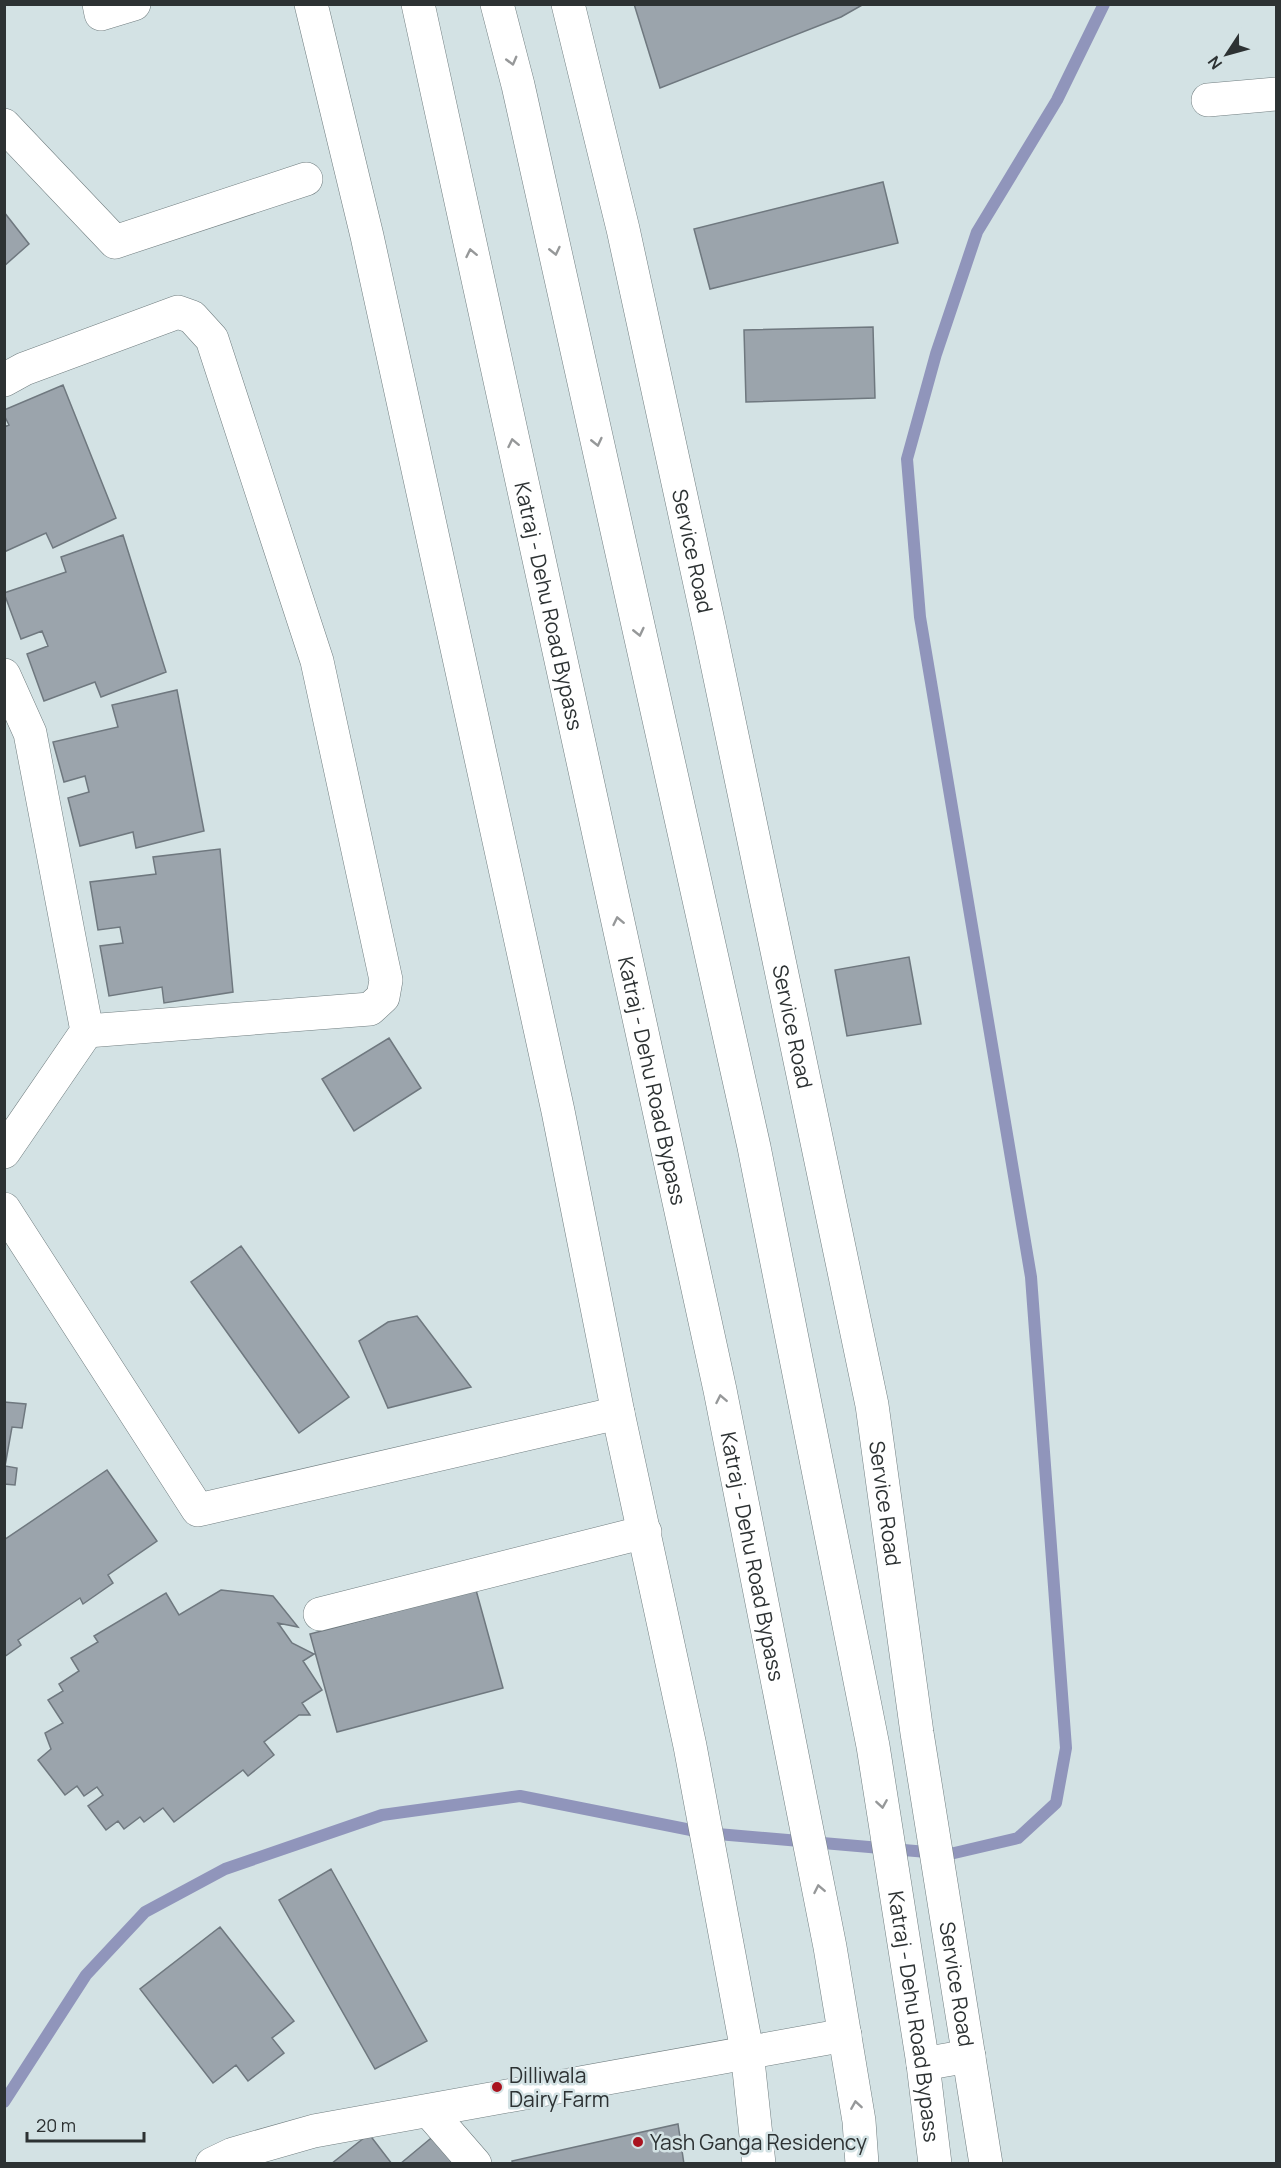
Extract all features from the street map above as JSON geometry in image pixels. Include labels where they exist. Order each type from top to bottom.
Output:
[{"type":"main road","points":[[99,4],[101,14],[134,4]]},
{"type":"main road","points":[[311,4],[365,225],[558,1111],[618,1413],[690,1746],[747,2051],[759,2163]]},
{"type":"main road","name":"Katraj - Dehu Road Bypass","points":[[418,4],[673,1167],[830,1947],[859,2121],[861,2163]]},
{"type":"main road","name":"Katraj - Dehu Road Bypass","points":[[497,4],[518,85],[754,1147],[873,1746],[923,2064],[935,2163]]},
{"type":"main road","name":"Service Road","points":[[568,4],[623,229],[872,1405],[917,1732],[986,2163]]},
{"type":"main road","points":[[1208,100],[1276,94]]},
{"type":"main road","points":[[4,125],[115,242],[306,179]]},
{"type":"main road","points":[[4,380],[24,369],[178,312],[192,317],[212,339],[317,661],[387,980],[383,997],[370,1009],[87,1031]]},
{"type":"main road","points":[[4,675],[30,733],[87,1031],[4,1152]]},
{"type":"main road","points":[[4,1209],[198,1510],[618,1413]]},
{"type":"main road","points":[[320,1614],[645,1532]]},
{"type":"main road","points":[[212,2163],[233,2154],[277,2154],[314,2131],[844,2035]]},
{"type":"main road","points":[[923,2064],[969,2056]]},
{"type":"main road","points":[[429,2111],[475,2163]]},
{"type":"building","points":[[634,4],[864,4],[841,17],[660,88]]},
{"type":"building","points":[[883,182],[898,243],[710,289],[694,229]]},
{"type":"building","points":[[4,212],[29,244],[4,266]]},
{"type":"building","points":[[873,327],[875,398],[746,402],[744,330]]},
{"type":"building","points":[[63,385],[116,518],[53,548],[46,533],[4,552],[4,427],[9,425],[4,410]]},
{"type":"building","points":[[123,535],[166,672],[101,697],[95,682],[44,701],[27,654],[48,646],[42,631],[21,639],[4,593],[66,572],[61,557]]},
{"type":"building","points":[[177,690],[204,831],[136,848],[133,832],[80,846],[68,798],[89,792],[85,776],[64,782],[53,742],[118,727],[112,705]]},
{"type":"building","points":[[220,849],[233,992],[164,1003],[162,987],[109,996],[100,946],[123,943],[120,927],[98,930],[90,882],[156,874],[153,857]]},
{"type":"building","points":[[909,957],[921,1024],[847,1036],[835,970]]},
{"type":"building","points":[[389,1038],[421,1088],[354,1131],[322,1079]]},
{"type":"building","points":[[241,1246],[349,1397],[299,1433],[191,1282]]},
{"type":"building","points":[[417,1316],[471,1387],[388,1408],[359,1341],[388,1322]]},
{"type":"building","points":[[4,1402],[26,1404],[22,1428],[12,1427],[5,1466],[17,1468],[15,1485],[4,1484]]},
{"type":"building","points":[[107,1470],[157,1541],[108,1575],[113,1583],[83,1604],[80,1598],[18,1640],[21,1645],[4,1657],[4,1540]]},
{"type":"building","points":[[221,1590],[273,1596],[298,1627],[278,1623],[292,1643],[314,1654],[303,1661],[322,1690],[302,1703],[310,1715],[299,1715],[264,1742],[274,1755],[248,1776],[243,1770],[174,1822],[163,1808],[144,1822],[140,1817],[124,1829],[118,1821],[106,1830],[88,1806],[103,1795],[97,1787],[84,1796],[77,1786],[65,1795],[38,1760],[51,1749],[45,1733],[63,1723],[48,1700],[63,1691],[59,1684],[79,1671],[71,1658],[98,1642],[94,1636],[166,1593],[179,1615]]},
{"type":"building","points":[[476,1590],[503,1688],[337,1732],[310,1634]]},
{"type":"building","points":[[331,1869],[427,2041],[375,2069],[279,1900]]},
{"type":"building","points":[[220,1927],[294,2021],[272,2038],[284,2053],[248,2081],[236,2065],[213,2083],[140,1989]]},
{"type":"building","name":"Yash Ganga Residency","points":[[678,2124],[684,2164],[513,2164],[512,2161]]},
{"type":"building","points":[[369,2134],[392,2164],[331,2164]]},
{"type":"building","points":[[436,2134],[460,2164],[400,2164]]},
{"type":"waterway","points":[[4,2102],[86,1975],[145,1912],[225,1869],[382,1815],[520,1796],[706,1833],[950,1854],[1018,1838],[1056,1803],[1066,1748],[1031,1277],[920,617],[907,459],[936,354],[977,232],[1057,100],[1104,4]]},
{"type":"place","name":"Dilliwala Dairy Farm","points":[[497,2087]]},
{"type":"place","name":"Yash Ganga Residency","points":[[638,2142]]}]
